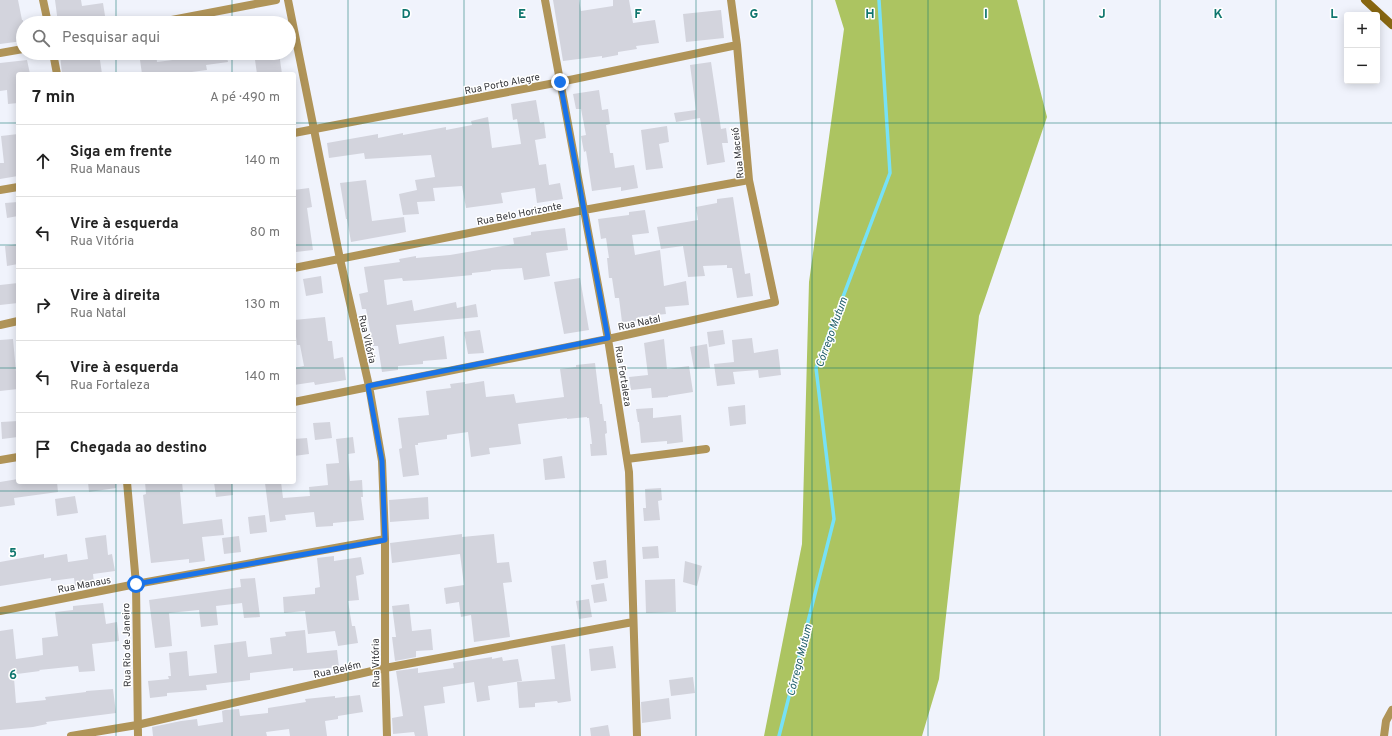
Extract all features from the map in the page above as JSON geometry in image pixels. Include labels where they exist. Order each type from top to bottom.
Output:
[{"type":"main road","points":[[1365,0],[1391,20]]},
{"type":"street","points":[[43,0],[46,16]]},
{"type":"street","points":[[193,16],[276,0]]},
{"type":"street","name":"Rua Vitória","points":[[288,0],[291,16]]},
{"type":"street","name":"Rua Fortaleza","points":[[545,0],[608,338],[628,459],[637,736]]},
{"type":"street","name":"Rua Maceió","points":[[731,0],[737,45],[749,180],[775,302]]},
{"type":"street","name":"Rua Vitória","points":[[296,40],[340,259],[368,386],[382,461],[385,540],[385,668],[387,736]]},
{"type":"street","name":"Rua Porto Alegre","points":[[296,133],[560,82],[737,45]]},
{"type":"street","points":[[0,53],[16,50]]},
{"type":"street","points":[[54,60],[57,72]]},
{"type":"street","name":"Rua Belo Horizonte","points":[[296,268],[584,210],[749,180]]},
{"type":"street","points":[[0,190],[16,187]]},
{"type":"street","name":"Rua Natal","points":[[296,402],[608,338],[775,302]]},
{"type":"street","points":[[0,325],[16,321]]},
{"type":"street","points":[[628,459],[706,449]]},
{"type":"street","points":[[0,460],[16,457]]},
{"type":"street","name":"Rua Rio de Janeiro","points":[[127,484],[136,584],[138,736]]},
{"type":"street","name":"Rua Manaus","points":[[0,610],[136,584],[385,540]]},
{"type":"street","name":"Rua Belém","points":[[71,736],[137,725],[385,668],[633,622]]},
{"type":"street","points":[[1384,736],[1386,721],[1392,710]]},
{"type":"green space","points":[[835,0],[1017,0],[1047,117],[979,316],[939,679],[922,736],[764,736],[802,544],[809,282],[844,29]]},
{"type":"building","points":[[0,0],[18,0],[21,16],[16,16],[16,42],[0,44]]},
{"type":"building","points":[[55,0],[81,0],[82,6],[103,3],[105,16],[57,16]]},
{"type":"building","points":[[553,0],[579,0],[581,11],[613,6],[613,0],[629,0],[633,23],[655,20],[659,43],[636,46],[637,49],[618,52],[618,55],[602,58],[602,56],[563,61]]},
{"type":"building","points":[[721,10],[724,38],[686,42],[683,14]]},
{"type":"building","points":[[27,60],[30,72],[16,72],[16,103],[8,104],[7,90],[0,91],[0,63]]},
{"type":"building","points":[[61,60],[100,60],[102,72],[62,72]]},
{"type":"building","points":[[140,60],[157,60],[157,62],[172,60],[228,60],[228,62],[206,65],[207,70],[192,72],[142,72]]},
{"type":"building","points":[[255,60],[280,60],[282,72],[257,72]]},
{"type":"building","points":[[711,62],[721,129],[726,128],[728,143],[722,143],[725,162],[707,165],[700,118],[676,122],[674,113],[696,110],[690,65]]},
{"type":"building","points":[[599,90],[602,110],[608,109],[610,124],[606,125],[610,153],[613,153],[615,168],[634,165],[638,188],[621,191],[621,187],[592,191],[586,151],[584,152],[581,136],[586,135],[581,109],[576,109],[573,94]]},
{"type":"building","points":[[536,100],[540,123],[544,122],[546,138],[535,140],[539,165],[546,164],[549,185],[560,183],[563,199],[537,203],[535,188],[501,193],[503,203],[466,208],[462,186],[433,188],[435,201],[417,202],[419,214],[403,215],[399,194],[417,190],[415,180],[435,177],[431,155],[365,159],[364,153],[329,158],[327,143],[378,134],[378,138],[446,127],[446,130],[472,125],[471,121],[488,117],[492,148],[521,144],[517,119],[513,120],[511,104]]},
{"type":"building","points":[[667,126],[669,142],[659,144],[663,168],[646,170],[641,130]]},
{"type":"building","points":[[16,134],[16,176],[0,179],[0,163],[4,163],[1,136]]},
{"type":"building","points":[[366,180],[372,221],[404,217],[406,232],[351,242],[340,183]]},
{"type":"building","points":[[309,188],[312,207],[307,208],[313,250],[296,252],[296,190]]},
{"type":"building","points":[[733,197],[745,274],[750,273],[753,296],[737,298],[732,268],[727,268],[727,265],[703,266],[705,276],[688,277],[683,246],[661,249],[657,227],[698,220],[696,207],[717,203],[717,199]]},
{"type":"building","points":[[16,202],[16,216],[7,218],[5,203]]},
{"type":"building","points":[[645,210],[649,233],[632,235],[635,255],[660,250],[664,286],[686,281],[689,305],[665,307],[666,314],[638,317],[639,321],[622,322],[619,298],[615,298],[612,278],[609,278],[607,258],[609,258],[606,238],[601,239],[598,219],[629,215],[629,212]]},
{"type":"building","points":[[565,228],[568,250],[546,253],[550,276],[524,280],[522,268],[491,270],[472,273],[472,275],[421,280],[403,281],[402,278],[384,280],[387,305],[412,300],[414,311],[456,302],[457,308],[476,304],[478,317],[396,325],[399,344],[444,336],[447,359],[423,361],[423,364],[398,366],[398,370],[382,372],[378,346],[373,346],[366,309],[362,309],[359,294],[368,292],[364,267],[400,262],[399,259],[416,256],[416,258],[450,255],[514,244],[513,238],[531,235],[531,232]]},
{"type":"building","points":[[16,244],[16,264],[7,266],[5,246]]},
{"type":"building","points":[[321,276],[323,293],[306,296],[303,279]]},
{"type":"building","points":[[580,278],[589,330],[564,334],[554,282]]},
{"type":"building","points":[[16,283],[16,303],[0,305],[0,285]]},
{"type":"building","points":[[325,317],[328,341],[332,341],[334,359],[343,357],[346,380],[315,385],[314,382],[296,385],[296,368],[304,366],[300,345],[297,345],[296,320]]},
{"type":"building","points":[[480,330],[484,353],[468,354],[464,332]]},
{"type":"building","points":[[723,330],[725,344],[709,347],[707,332]]},
{"type":"building","points":[[752,338],[754,353],[778,349],[781,375],[759,378],[758,370],[733,372],[735,384],[717,386],[714,364],[734,362],[732,340]]},
{"type":"building","points":[[13,339],[16,389],[0,391],[0,340]]},
{"type":"building","points":[[664,339],[667,369],[689,366],[693,392],[668,397],[652,398],[651,388],[631,390],[629,377],[648,375],[644,343]]},
{"type":"building","points":[[707,344],[710,368],[694,369],[690,347]]},
{"type":"building","points":[[595,363],[600,404],[602,404],[604,421],[606,421],[607,433],[605,434],[607,455],[591,456],[590,444],[592,444],[589,418],[567,418],[518,424],[521,444],[489,448],[490,454],[471,457],[468,432],[447,435],[447,439],[418,443],[418,445],[415,445],[419,475],[403,477],[399,449],[402,448],[398,418],[429,415],[426,391],[451,388],[450,384],[465,382],[465,384],[484,381],[486,397],[514,394],[516,403],[564,397],[560,369],[576,367],[576,365]]},
{"type":"building","points":[[745,405],[746,424],[730,426],[728,407]]},
{"type":"building","points":[[653,408],[653,418],[681,415],[683,442],[667,444],[667,441],[641,443],[636,409]]},
{"type":"building","points":[[16,421],[16,437],[2,439],[1,422]]},
{"type":"building","points":[[330,422],[332,438],[315,440],[313,423]]},
{"type":"building","points":[[353,437],[355,453],[348,454],[350,481],[362,480],[363,497],[361,497],[364,520],[333,523],[333,526],[316,527],[314,512],[285,515],[286,520],[270,522],[265,484],[281,484],[283,498],[310,496],[309,487],[328,485],[326,464],[339,463],[336,439]]},
{"type":"building","points":[[307,438],[309,454],[296,456],[296,439]]},
{"type":"building","points":[[562,456],[565,478],[545,480],[543,459]]},
{"type":"building","points":[[16,479],[16,484],[57,484],[58,492],[14,498],[15,505],[0,507],[0,482]]},
{"type":"building","points":[[88,484],[116,484],[116,488],[89,492]]},
{"type":"building","points":[[145,484],[182,484],[183,492],[180,492],[183,524],[222,519],[224,535],[202,537],[205,561],[189,563],[189,559],[151,563],[143,495],[146,494]]},
{"type":"building","points":[[214,484],[232,484],[233,495],[216,497]]},
{"type":"building","points":[[661,488],[662,500],[658,501],[660,520],[644,521],[643,508],[646,508],[645,489]]},
{"type":"building","points":[[75,496],[78,513],[57,516],[55,499]]},
{"type":"building","points":[[428,497],[429,519],[390,522],[389,500]]},
{"type":"building","points":[[265,515],[267,532],[250,534],[248,517]]},
{"type":"building","points":[[462,534],[462,537],[494,534],[497,563],[509,562],[512,582],[503,583],[510,637],[474,642],[471,615],[461,617],[459,602],[446,604],[444,588],[464,585],[460,554],[392,563],[390,543]]},
{"type":"building","points":[[106,535],[108,555],[112,554],[115,571],[93,574],[94,583],[75,586],[74,578],[51,581],[51,578],[0,586],[0,562],[44,554],[44,558],[67,554],[68,562],[88,559],[85,538]]},
{"type":"building","points":[[239,536],[241,552],[224,554],[222,538]]},
{"type":"building","points":[[658,546],[659,558],[643,559],[642,547]]},
{"type":"building","points":[[334,556],[334,561],[361,557],[364,574],[356,576],[359,600],[348,601],[352,626],[355,626],[358,643],[338,646],[335,631],[308,634],[305,611],[284,613],[283,597],[315,594],[315,588],[320,587],[317,558]]},
{"type":"building","points":[[606,560],[608,578],[596,580],[593,562]]},
{"type":"building","points":[[685,561],[702,566],[697,586],[683,582]]},
{"type":"building","points":[[255,578],[260,617],[244,618],[242,603],[216,606],[218,625],[201,627],[199,610],[169,613],[172,646],[155,648],[149,600],[241,587],[240,579]]},
{"type":"building","points":[[675,579],[676,612],[646,613],[645,580]]},
{"type":"building","points":[[604,583],[607,601],[594,603],[591,585]]},
{"type":"building","points":[[589,599],[592,617],[579,619],[576,601]]},
{"type":"building","points":[[103,603],[106,624],[117,622],[119,641],[92,644],[95,671],[79,672],[78,666],[17,674],[17,677],[14,678],[16,703],[46,700],[45,697],[86,691],[113,689],[116,713],[46,722],[47,724],[33,727],[0,730],[0,631],[13,629],[16,659],[43,655],[42,638],[58,636],[55,612],[73,610],[73,606]]},
{"type":"building","points":[[409,604],[412,631],[431,629],[433,650],[416,651],[416,657],[395,661],[392,637],[396,637],[392,606]]},
{"type":"building","points":[[305,630],[307,653],[337,650],[339,667],[293,671],[293,668],[250,673],[250,680],[206,685],[207,690],[167,693],[167,696],[150,698],[148,681],[169,679],[168,676],[171,676],[169,653],[187,651],[189,676],[217,673],[214,645],[246,641],[248,657],[272,654],[270,638],[286,636],[285,632]]},
{"type":"building","points":[[565,644],[571,701],[558,703],[557,701],[535,703],[535,707],[519,708],[517,682],[555,679],[551,646]]},
{"type":"building","points":[[613,646],[616,668],[591,671],[589,649]]},
{"type":"building","points":[[492,657],[492,659],[502,657],[503,661],[518,659],[522,681],[488,686],[490,700],[477,702],[474,682],[443,687],[445,703],[424,706],[428,736],[415,736],[414,732],[393,734],[392,718],[403,716],[396,671],[418,668],[418,673],[454,668],[453,663]]},
{"type":"building","points":[[693,677],[695,693],[671,696],[669,680]]},
{"type":"building","points":[[360,695],[363,712],[338,716],[338,719],[325,721],[327,736],[290,736],[289,729],[266,732],[267,736],[153,736],[152,727],[181,721],[197,719],[198,726],[223,722],[222,711],[225,710],[239,709],[240,716],[268,713],[268,708],[306,702],[305,699]]},
{"type":"building","points":[[669,698],[671,719],[642,723],[641,702]]},
{"type":"building","points":[[608,725],[610,736],[591,736],[590,728]]},
{"type":"waterway","name":"Córrego Mutum","points":[[779,736],[834,519],[816,368],[890,173],[879,0]]},
{"type":"route","points":[[136,584],[385,540],[382,461],[368,386],[608,338],[560,82]]}]
